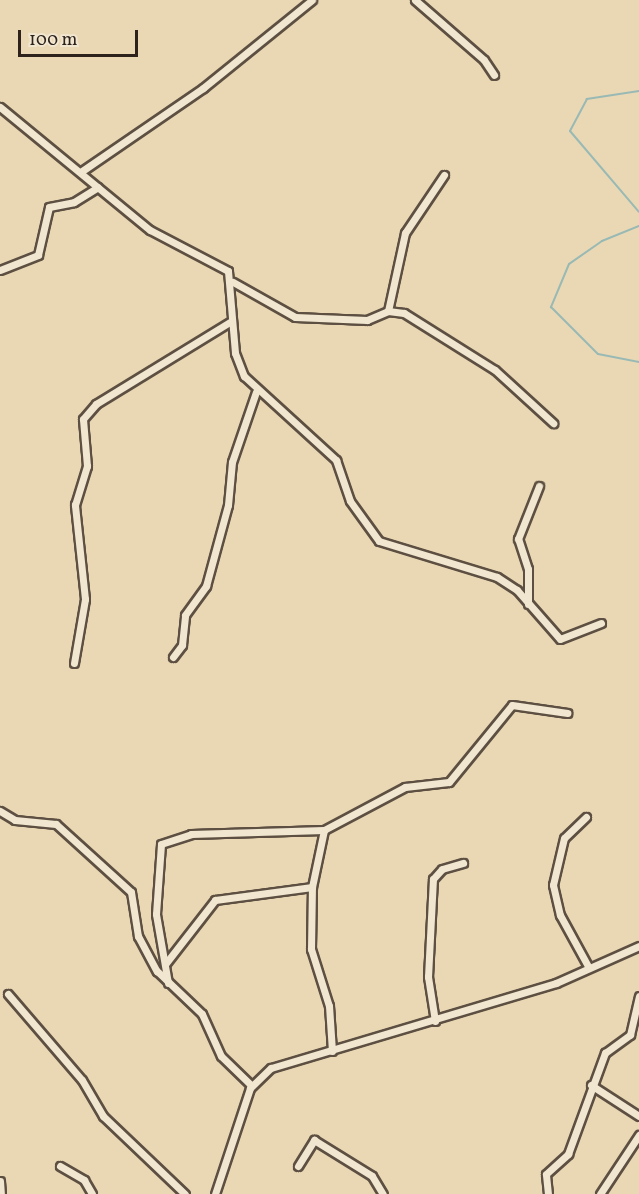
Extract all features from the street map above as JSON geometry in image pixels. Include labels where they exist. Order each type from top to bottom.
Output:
[{"type":"street","points":[[82,171],[203,88],[312,0]]},
{"type":"street","points":[[415,0],[484,60],[494,75]]},
{"type":"street","points":[[0,107],[56,157],[82,171],[150,230],[228,271],[233,282],[230,322],[239,365],[255,392],[336,460],[350,501],[379,541],[497,577],[528,604],[560,639],[601,623]]},
{"type":"street","points":[[388,311],[405,232],[444,175]]},
{"type":"street","points":[[0,270],[38,255],[49,207],[74,202],[98,187]]},
{"type":"street","points":[[233,282],[295,317],[367,320],[388,311],[430,326],[495,370],[553,423]]},
{"type":"street","points":[[74,663],[85,599],[75,505],[87,466],[83,419],[96,404],[230,322]]},
{"type":"street","points":[[173,657],[182,645],[185,615],[206,586],[228,505],[232,462],[255,392]]},
{"type":"street","points":[[528,604],[528,569],[518,539],[538,486]]},
{"type":"street","points":[[168,983],[155,894],[161,844],[191,834],[324,830],[405,788],[449,782],[512,705],[567,713]]},
{"type":"street","points":[[0,811],[15,820],[56,824],[110,869],[135,897],[138,936],[168,983],[202,1014],[221,1056],[251,1085]]},
{"type":"street","points":[[586,817],[564,838],[553,885],[560,915],[589,968]]},
{"type":"street","points":[[324,830],[312,887],[311,949],[329,1006],[332,1051]]},
{"type":"street","points":[[435,1021],[428,977],[432,889],[437,873],[463,863]]},
{"type":"street","points":[[166,963],[215,900],[312,887]]},
{"type":"street","points":[[215,1194],[251,1085],[284,1062],[332,1051],[435,1021],[589,968],[639,946]]},
{"type":"street","points":[[8,994],[82,1080],[103,1116],[185,1194]]},
{"type":"street","points":[[548,1194],[546,1174],[568,1154],[591,1085],[605,1053],[630,1035],[639,996]]},
{"type":"street","points":[[591,1085],[639,1116]]},
{"type":"street","points":[[600,1194],[639,1136]]},
{"type":"street","points":[[298,1166],[314,1140],[372,1176],[383,1194]]},
{"type":"street","points":[[60,1166],[84,1180],[92,1194]]},
{"type":"street","points":[[0,1181],[1,1194]]},
{"type":"waterway","points":[[639,91],[587,99],[570,131],[639,212]]},
{"type":"waterway","points":[[639,226],[602,241],[569,264],[551,307],[598,354],[639,362]]}]
